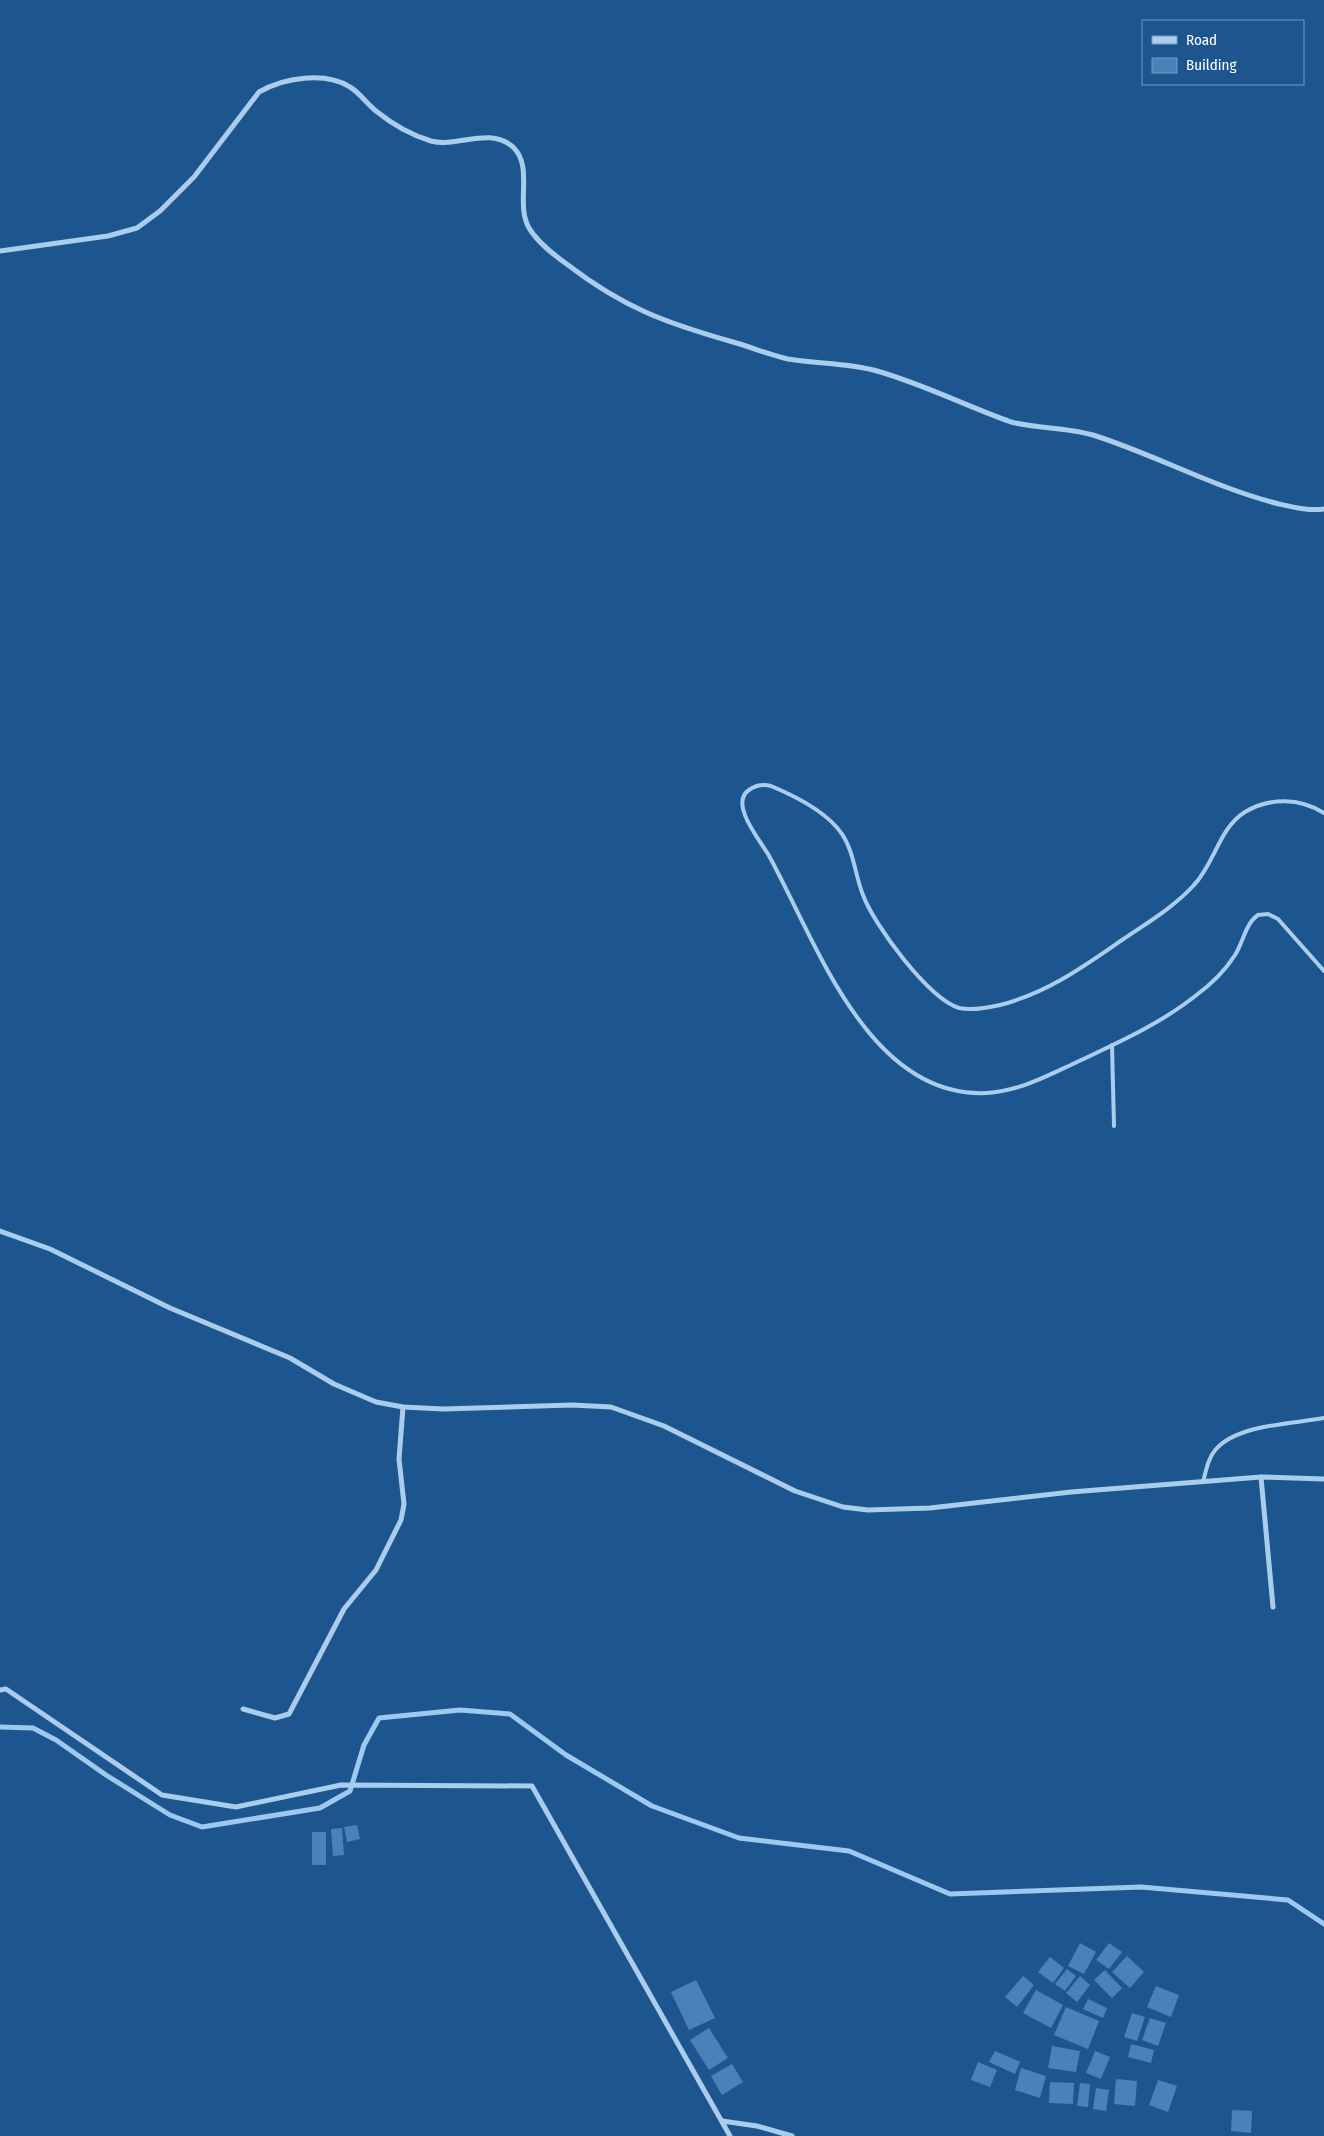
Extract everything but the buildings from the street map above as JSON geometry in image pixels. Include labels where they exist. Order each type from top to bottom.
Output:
[{"type":"street","points":[[0,251],[108,236],[138,228],[160,211],[194,177],[259,92],[275,84],[296,80],[328,79],[349,86],[392,122],[429,140],[454,143],[488,137],[505,142],[519,154],[522,163],[525,219],[538,240],[581,275],[628,305],[649,315],[769,354],[876,371],[1011,422],[1030,427],[1091,434],[1258,499],[1298,508],[1324,509]]},
{"type":"street","points":[[0,1231],[50,1249],[170,1308],[290,1358],[365,1399],[403,1407],[486,1408],[572,1405],[611,1407],[664,1426],[802,1494],[829,1504],[853,1509],[930,1508],[1063,1493],[1261,1477],[1324,1480]]},
{"type":"street","points":[[243,1709],[275,1718],[289,1714],[344,1609],[376,1570],[389,1547],[401,1520],[404,1504],[400,1459],[403,1407]]},
{"type":"street","points":[[1261,1477],[1273,1607]]},
{"type":"street","points":[[0,1690],[6,1689],[162,1795],[236,1807],[341,1785],[532,1786],[730,2136]]},
{"type":"street","points":[[722,2121],[757,2126],[792,2136]]},
{"type":"lane","points":[[1324,813],[1304,803],[1281,801],[1256,806],[1244,813],[1229,826],[1206,870],[1194,886],[1140,928],[1076,972],[1044,990],[1018,1000],[972,1009],[957,1007],[937,993],[889,940],[868,907],[845,840],[832,823],[771,786],[760,785],[743,794],[741,802],[744,813],[773,864],[798,917],[847,1003],[873,1036],[915,1074],[954,1091],[988,1093],[1004,1091],[1043,1078],[1160,1022],[1208,985],[1236,954],[1249,925],[1258,915],[1268,914],[1278,918],[1324,971]]},
{"type":"lane","points":[[1112,1045],[1114,1126]]},
{"type":"lane","points":[[1203,1482],[1212,1456],[1228,1440],[1266,1427],[1324,1418]]},
{"type":"waterway","points":[[0,1727],[33,1728],[56,1740],[106,1775],[170,1815],[202,1827],[320,1808],[350,1791],[364,1745],[379,1718],[460,1710],[510,1714],[566,1755],[652,1806],[739,1838],[849,1851],[950,1894],[1141,1887],[1288,1900],[1324,1924]]}]
